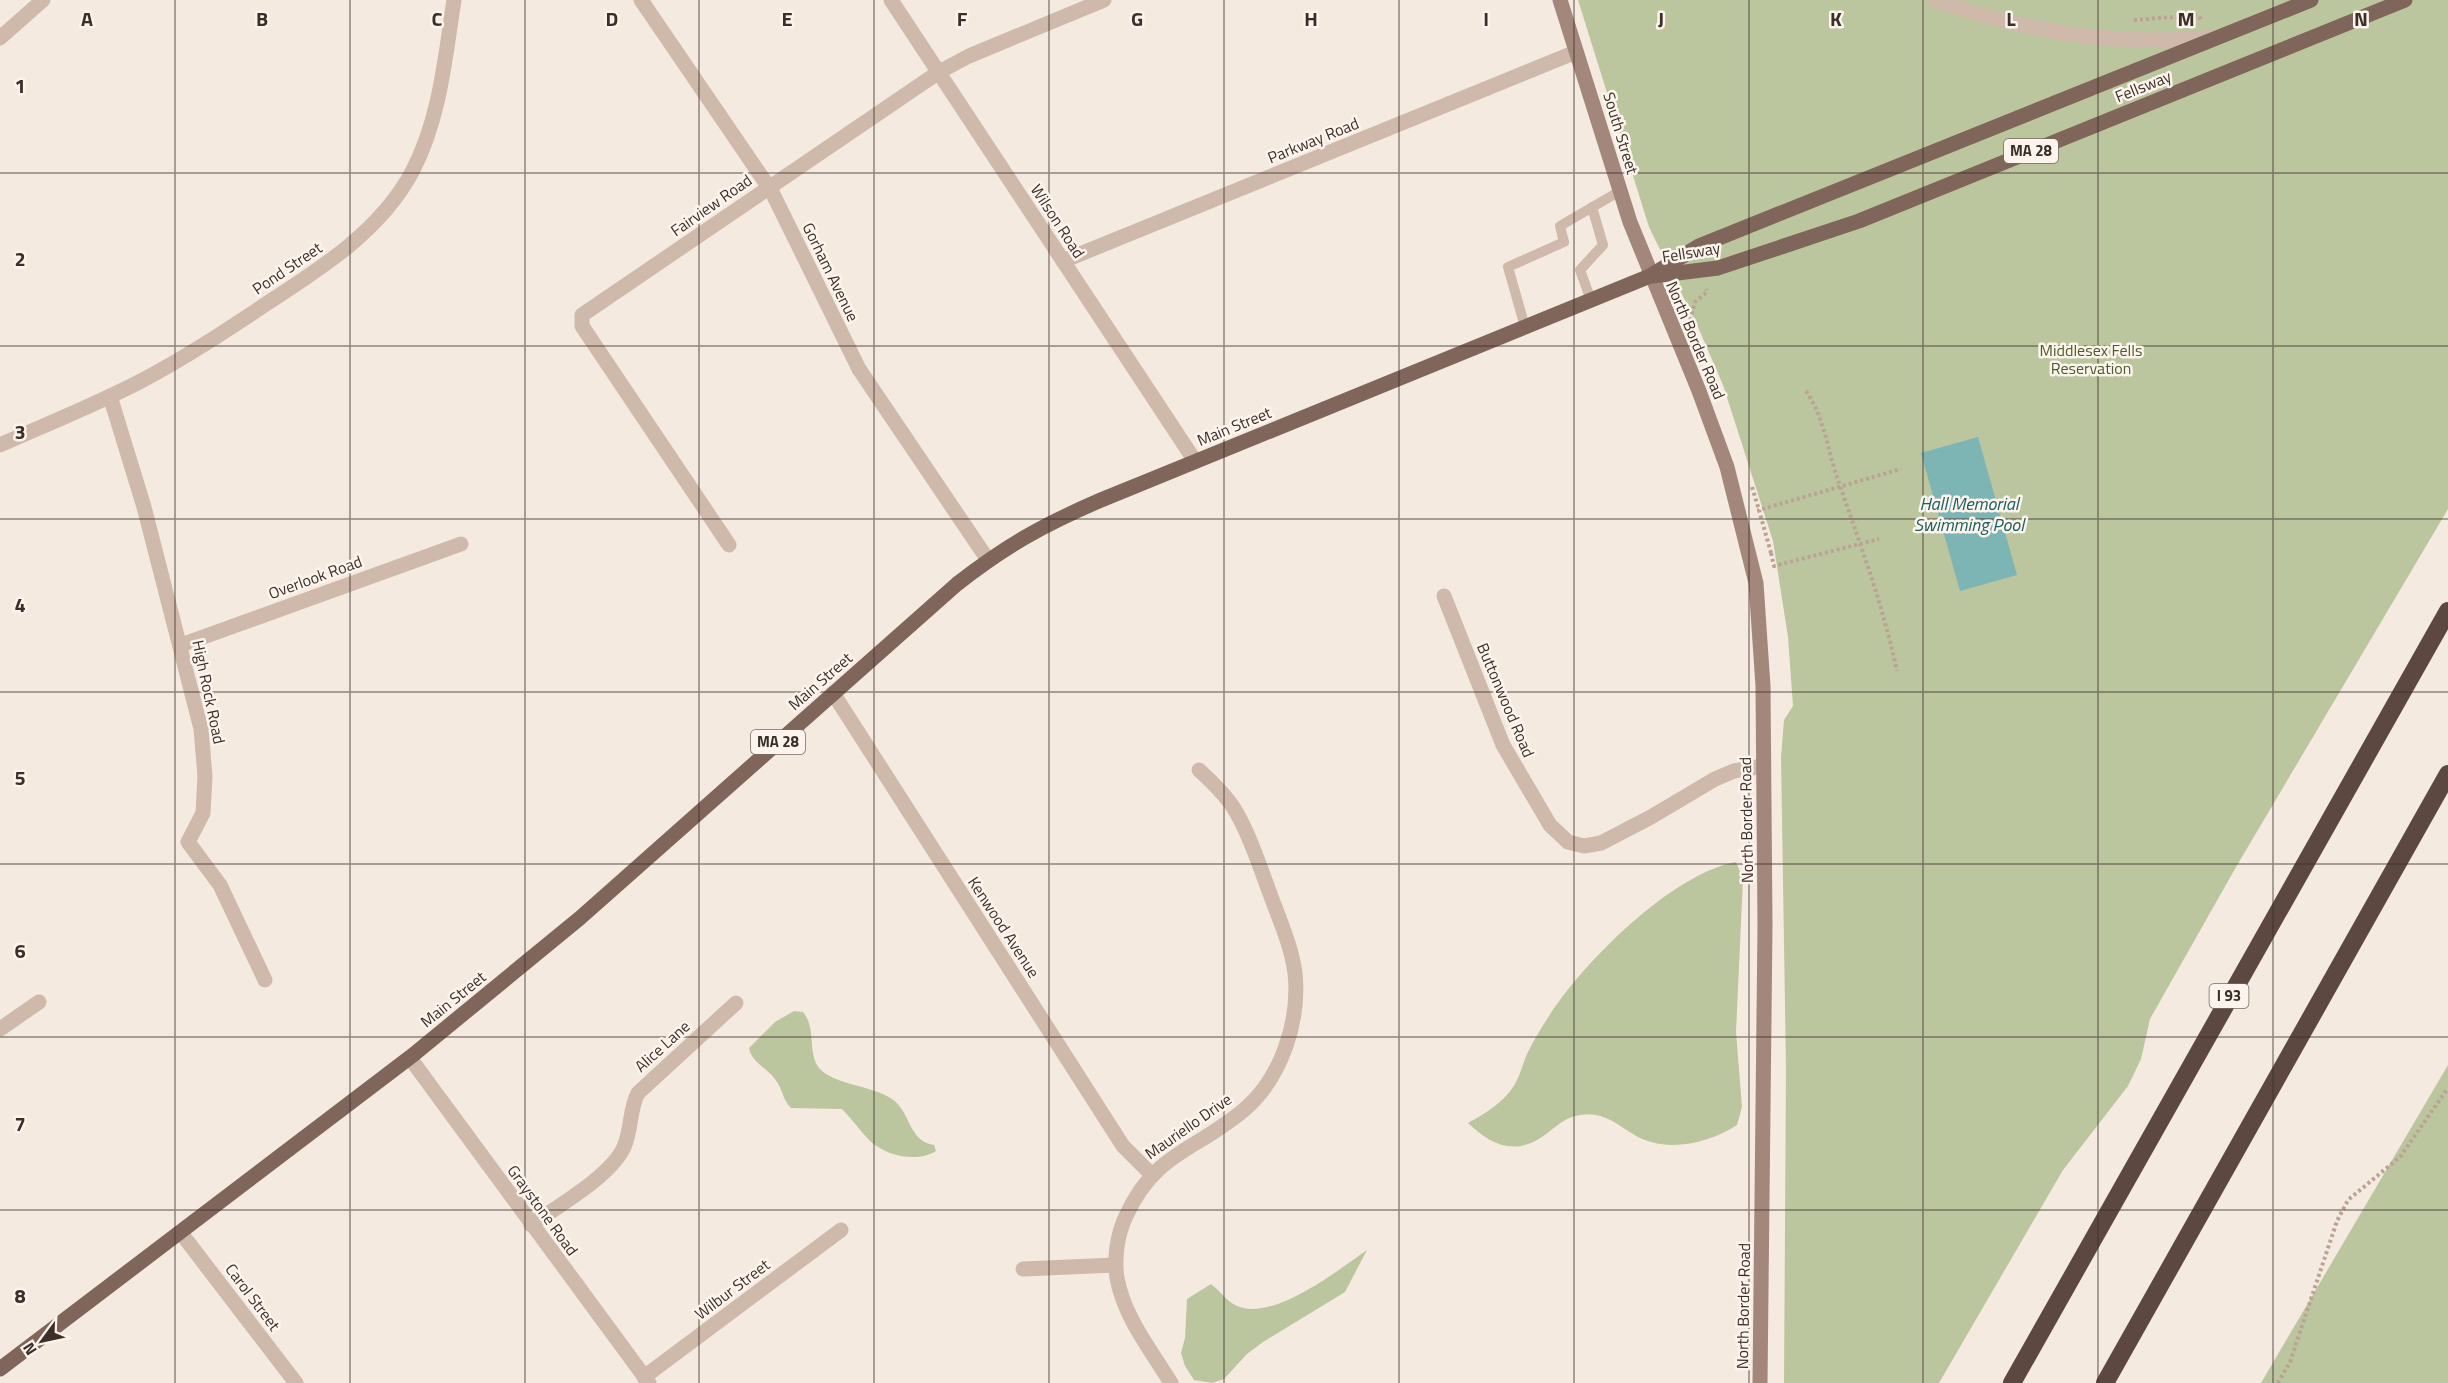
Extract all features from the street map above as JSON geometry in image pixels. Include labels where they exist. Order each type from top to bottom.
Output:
[{"type":"highway","name":"I 93","points":[[2012,1383],[2448,611]]},
{"type":"highway","points":[[2105,1383],[2448,774]]},
{"type":"main road","name":"South Street","points":[[1560,0],[1620,191],[1650,276]]},
{"type":"main road","name":"Fellsway","points":[[1650,276],[1699,246],[2311,0]]},
{"type":"main road","name":"Fellsway","points":[[1650,276],[1718,268],[1850,225],[2405,0]]},
{"type":"main road","name":"Main Street","points":[[0,1369],[410,1058],[580,918],[833,693],[988,560],[1012,543],[1053,521],[1195,461],[1650,276]]},
{"type":"main road","name":"North Border Road","points":[[1650,276],[1717,438],[1751,558],[1762,635],[1765,925],[1760,1383]]},
{"type":"street","points":[[0,38],[43,0]]},
{"type":"street","name":"Pond Street","points":[[0,445],[110,396],[197,349],[310,276],[358,237],[388,207],[411,173],[431,125],[442,78],[454,0]]},
{"type":"street","name":"Gorham Avenue","points":[[641,0],[769,187],[863,377],[988,560]]},
{"type":"street","name":"Wilson Road","points":[[891,0],[1195,461]]},
{"type":"street","name":"Fairview Road","points":[[729,545],[582,326],[581,319],[585,313],[939,72],[969,56],[1104,0]]},
{"type":"street","points":[[1935,0],[2020,24],[2110,39],[2147,41],[2220,36]]},
{"type":"street","name":"Parkway Road","points":[[1063,261],[1576,52]]},
{"type":"street","name":"High Rock Road","points":[[110,396],[144,507],[201,729],[205,776],[203,813],[188,842],[220,885],[266,980]]},
{"type":"street","name":"Overlook Road","points":[[181,645],[461,544]]},
{"type":"street","name":"Buttonwood Road","points":[[1444,596],[1503,745],[1550,825],[1568,842],[1584,846],[1601,843],[1652,817],[1715,779],[1734,771],[1763,766]]},
{"type":"street","name":"Kenwood Avenue","points":[[833,693],[1120,1142],[1151,1174]]},
{"type":"street","name":"Mauriello Drive","points":[[1171,1383],[1127,1310],[1115,1264],[1123,1221],[1135,1196],[1151,1174],[1236,1116],[1255,1098],[1278,1064],[1293,1014],[1295,974],[1282,925],[1235,809],[1199,770]]},
{"type":"street","points":[[0,1029],[39,1002]]},
{"type":"street","name":"Alice Lane","points":[[531,1225],[593,1180],[615,1159],[624,1146],[631,1110],[638,1093],[736,1003]]},
{"type":"street","name":"Graystone Road","points":[[410,1058],[646,1380]]},
{"type":"street","name":"Wilbur Street","points":[[646,1380],[841,1230]]},
{"type":"street","name":"Carol Street","points":[[181,1233],[296,1383]]},
{"type":"street","points":[[1023,1269],[1115,1264]]},
{"type":"lane","points":[[1525,327],[1508,267],[1564,242],[1560,226],[1620,191]]},
{"type":"lane","points":[[1591,300],[1580,270],[1603,245],[1592,207]]},
{"type":"path","points":[[2128,21],[2197,15],[2220,36]]},
{"type":"path","points":[[1806,392],[1819,412],[1828,448],[1861,544],[1897,671]]},
{"type":"path","points":[[1880,539],[1774,566],[1759,510],[1900,469]]},
{"type":"path","points":[[1751,558],[1771,553]]},
{"type":"path","points":[[2278,1383],[2290,1362],[2337,1221],[2348,1200],[2400,1157],[2448,1088]]},
{"type":"green space","name":"Middlesex Fells Reservation","points":[[1578,0],[2448,0],[2448,509],[2236,867],[2150,1019],[2141,1059],[2128,1086],[2063,1170],[1939,1383],[1784,1383],[1786,1068],[1781,757],[1784,720],[1793,706],[1788,637],[1773,541],[1723,385],[1698,327],[1649,227]]},
{"type":"green space","points":[[1736,862],[1743,879],[1736,1032],[1742,1107],[1737,1125],[1700,1141],[1672,1145],[1658,1144],[1633,1134],[1602,1116],[1588,1114],[1567,1119],[1537,1140],[1518,1146],[1509,1146],[1483,1136],[1468,1123],[1495,1106],[1512,1089],[1530,1048],[1549,1016],[1564,994],[1606,947],[1657,902],[1684,884],[1711,870]]},
{"type":"green space","points":[[794,1011],[803,1012],[807,1018],[814,1058],[822,1071],[892,1099],[903,1111],[919,1138],[934,1145],[936,1151],[920,1157],[893,1154],[884,1151],[870,1141],[842,1109],[791,1108],[777,1082],[757,1062],[749,1048],[775,1022]]},
{"type":"green space","points":[[2448,1065],[2448,1383],[2261,1383]]},
{"type":"green space","points":[[1367,1250],[1345,1292],[1263,1342],[1247,1354],[1224,1379],[1212,1383],[1194,1380],[1185,1366],[1181,1353],[1185,1338],[1187,1299],[1211,1284],[1235,1305],[1250,1309],[1267,1307],[1304,1292]]},
{"type":"water","name":"Hall Memorial Swimming Pool","points":[[1978,437],[2017,575],[1960,591],[1921,453]]}]
